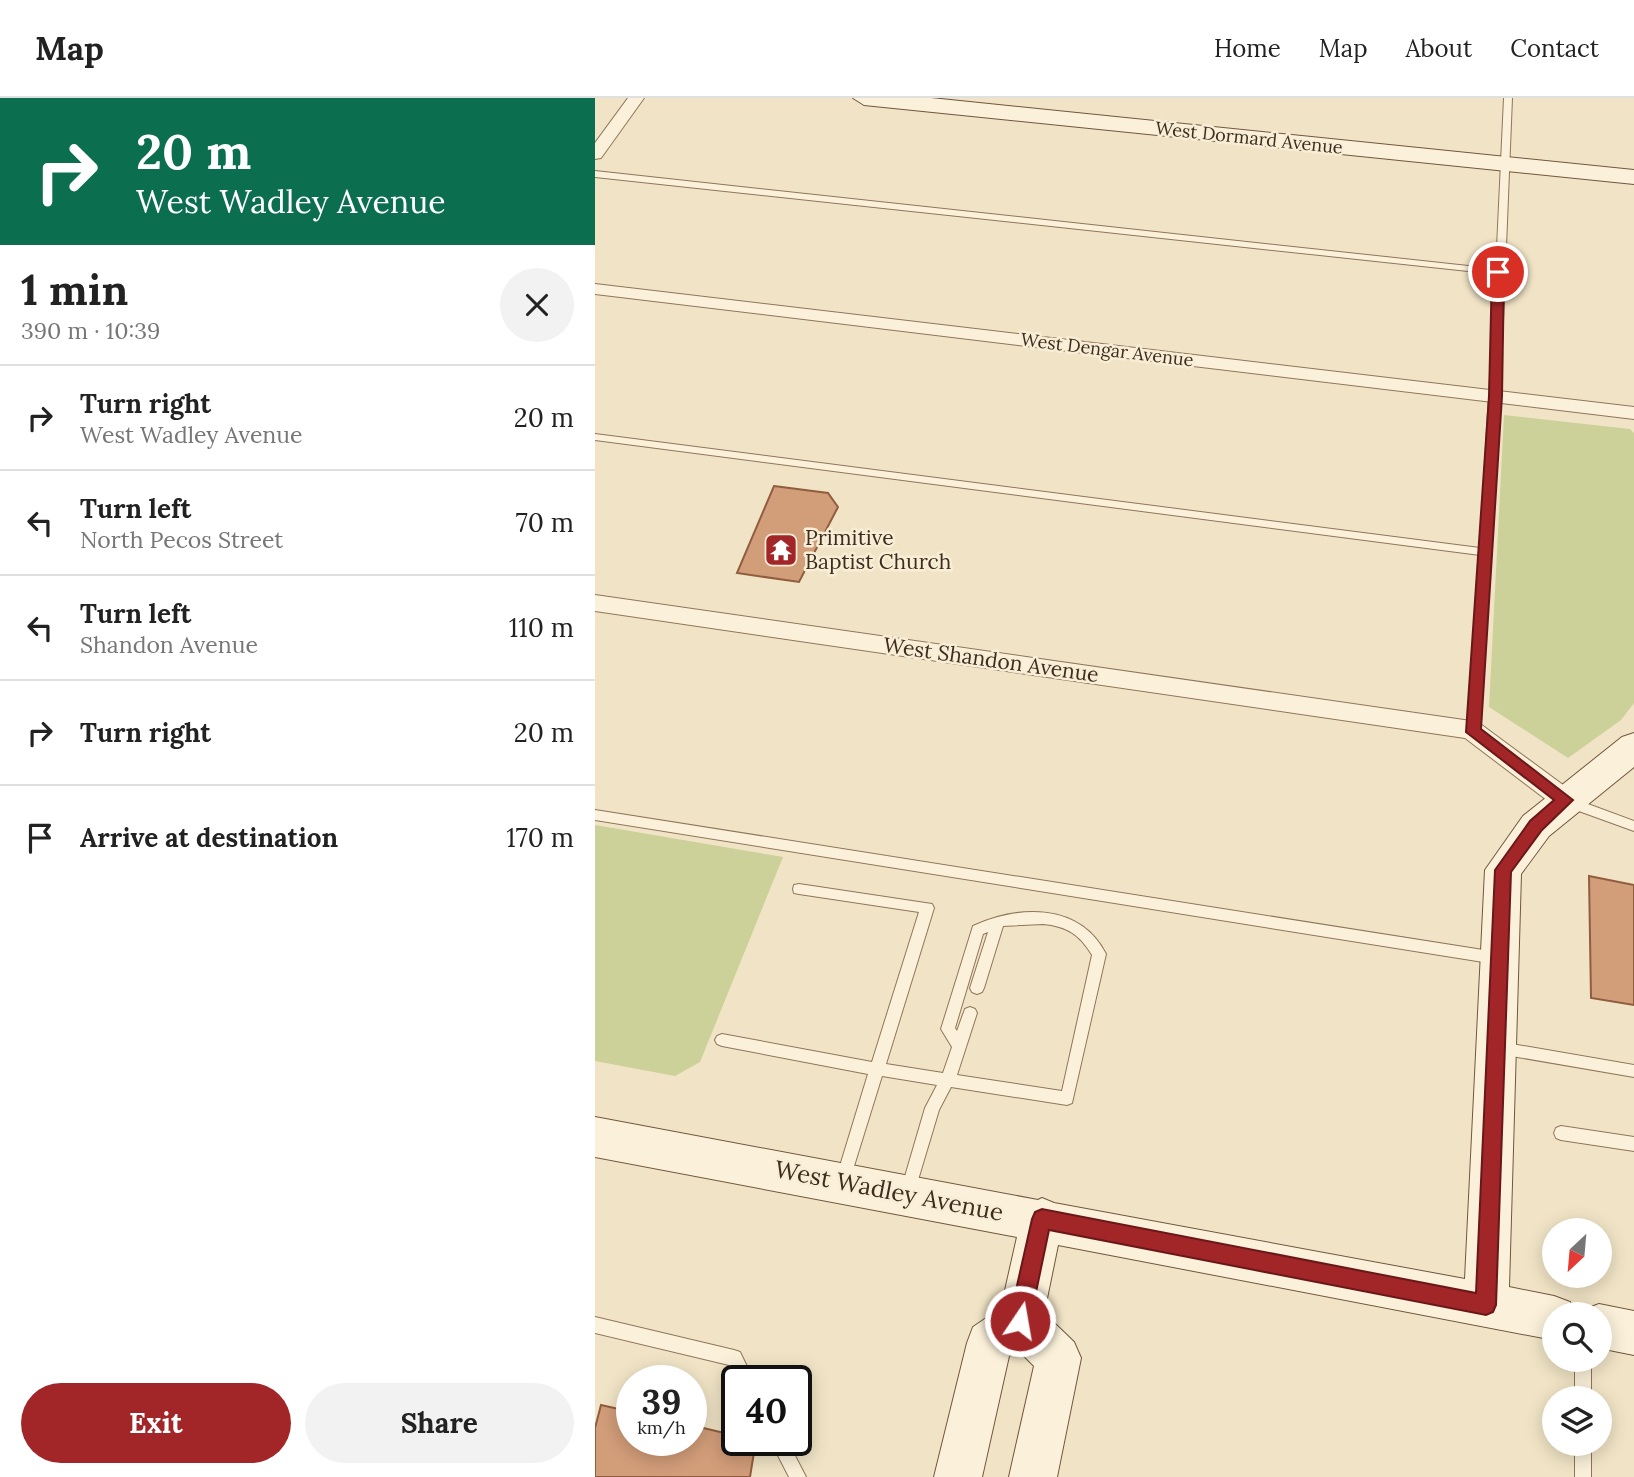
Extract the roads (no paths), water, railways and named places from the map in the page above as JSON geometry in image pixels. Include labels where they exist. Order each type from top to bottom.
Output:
[{"type":"street","points":[[595,154],[636,98]]},
{"type":"street","name":"West Dormard Avenue","points":[[864,98],[1634,177]]},
{"type":"street","name":"West Dengar Avenue","points":[[595,289],[1626,412]]},
{"type":"street","name":"West Shandon Avenue","points":[[595,603],[1473,732]]},
{"type":"street","points":[[1473,732],[1565,800]]},
{"type":"street","points":[[1486,1305],[1503,870],[1536,826],[1634,747]]},
{"type":"street","name":"West Wadley Avenue","points":[[595,1137],[1042,1219],[1542,1316]]},
{"type":"street","points":[[958,1477],[989,1343],[1020,1321],[1042,1219]]},
{"type":"street","points":[[1020,1321],[1058,1358],[1033,1477]]},
{"type":"street","points":[[1612,1329],[1634,1333]]},
{"type":"lane","points":[[1473,732],[1495,396],[1498,272],[1508,98]]},
{"type":"lane","points":[[595,174],[1498,272]]},
{"type":"lane","points":[[595,437],[1485,552]]},
{"type":"lane","points":[[1565,800],[1634,826]]},
{"type":"lane","points":[[595,815],[1500,959]]},
{"type":"lane","points":[[799,889],[927,908],[842,1182]]},
{"type":"lane","points":[[722,1040],[877,1069],[1067,1098],[1099,954],[1090,935],[1059,918],[998,921],[978,930],[948,1029],[959,1047]]},
{"type":"lane","points":[[977,988],[998,921]]},
{"type":"lane","points":[[906,1196],[932,1108],[948,1079],[969,1013]]},
{"type":"lane","points":[[1496,1047],[1634,1071]]},
{"type":"lane","points":[[1561,1133],[1634,1144]]},
{"type":"lane","points":[[595,1325],[734,1358],[738,1365]]},
{"type":"lane","points":[[787,1456],[798,1477]]},
{"type":"lane","points":[[1583,1456],[1583,1477]]},
{"type":"place","name":"Primitive Baptist Church","points":[[781,550]]}]
